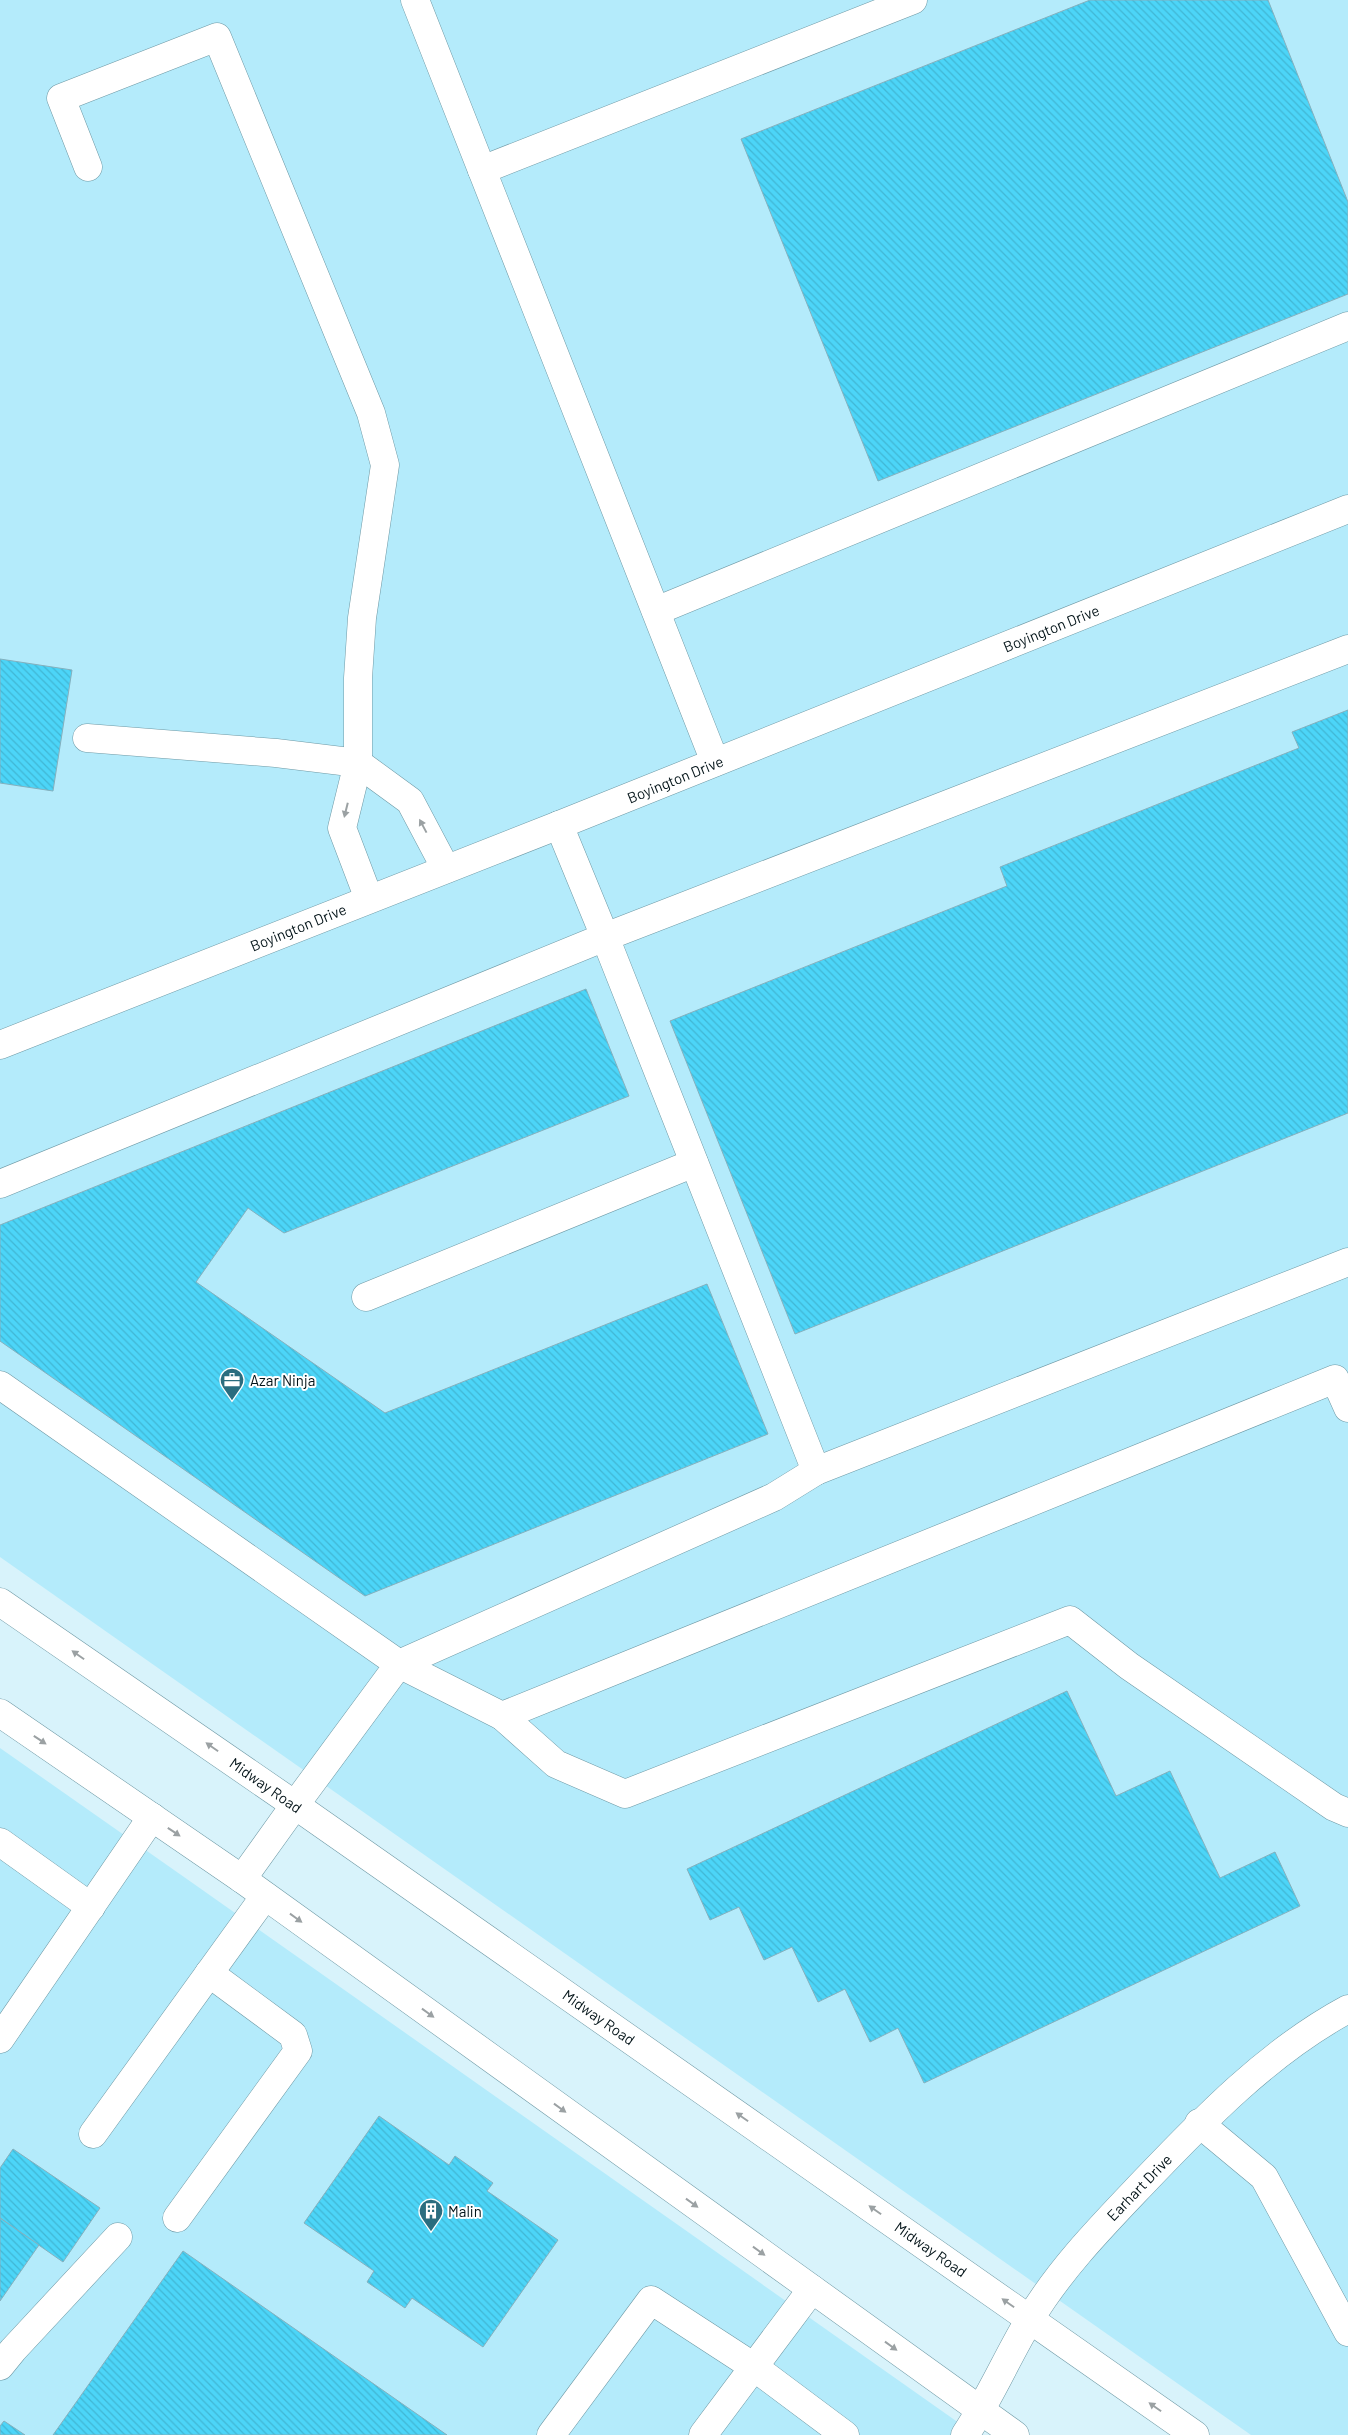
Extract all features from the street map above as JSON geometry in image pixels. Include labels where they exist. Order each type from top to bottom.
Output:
[{"type":"main road","points":[[415,0],[715,762]]},
{"type":"main road","points":[[482,170],[913,0]]},
{"type":"main road","points":[[88,167],[61,98],[217,37],[371,412],[385,465],[362,618],[358,678],[358,763],[342,828],[369,899]]},
{"type":"main road","points":[[656,611],[1348,326]]},
{"type":"main road","name":"Boyington Drive","points":[[0,1045],[715,762],[1348,508]]},
{"type":"main road","points":[[0,1184],[605,937],[1348,649]]},
{"type":"main road","points":[[87,738],[276,753],[358,763],[410,801],[446,869]]},
{"type":"main road","points":[[559,824],[816,1471]]},
{"type":"main road","points":[[366,1297],[694,1163]]},
{"type":"main road","points":[[242,1879],[398,1664],[774,1497],[816,1471],[1348,1262]]},
{"type":"main road","points":[[502,1716],[1334,1380],[1348,1408]]},
{"type":"main road","points":[[0,1384],[398,1664],[502,1716],[556,1764],[625,1794],[1070,1620],[1129,1666],[1334,1807],[1348,1813]]},
{"type":"main road","name":"Midway Road","points":[[0,1602],[295,1805],[1031,2318],[1195,2435]]},
{"type":"main road","points":[[0,1712],[242,1879],[1015,2435]]},
{"type":"main road","points":[[0,2040],[152,1817]]},
{"type":"main road","points":[[0,1842],[91,1907]]},
{"type":"main road","points":[[93,2134],[265,1896]]},
{"type":"main road","points":[[177,2218],[298,2052],[293,2035],[209,1973]]},
{"type":"main road","name":"Earhart Drive","points":[[966,2435],[982,2411],[1031,2318],[1087,2242],[1200,2123],[1264,2067],[1328,2019],[1348,2009]]},
{"type":"main road","points":[[1200,2123],[1264,2177],[1348,2332]]},
{"type":"main road","points":[[0,2366],[118,2237]]},
{"type":"main road","points":[[703,2435],[812,2289]]},
{"type":"main road","points":[[551,2435],[651,2300],[754,2367],[844,2435]]},
{"type":"shaded area","points":[[0,0],[1348,0],[1348,2435],[1251,2435],[0,1557]]},
{"type":"shaded area","points":[[0,1748],[194,1884],[976,2435],[0,2435]]},
{"type":"building","points":[[1090,0],[1268,0],[1348,202],[1348,294],[878,481],[741,139]]},
{"type":"building","points":[[0,659],[72,670],[53,791],[0,783]]},
{"type":"building","points":[[1348,710],[1348,1113],[795,1334],[670,1021],[1007,886],[1000,867],[1299,748],[1292,732]]},
{"type":"building","points":[[586,989],[629,1096],[284,1233],[248,1208],[196,1282],[385,1413],[707,1284],[768,1434],[365,1596],[0,1341],[0,1225]]},
{"type":"building","points":[[1067,1691],[1116,1796],[1170,1771],[1220,1878],[1275,1852],[1300,1906],[924,2083],[898,2028],[870,2042],[845,1989],[818,2002],[792,1947],[764,1960],[739,1907],[710,1920],[687,1869]]},
{"type":"building","name":"Malin","points":[[379,2116],[449,2165],[455,2156],[493,2183],[487,2191],[558,2240],[483,2347],[412,2298],[405,2308],[367,2282],[374,2271],[304,2223]]},
{"type":"building","points":[[13,2149],[100,2208],[63,2262],[0,2218],[0,2168]]},
{"type":"building","points":[[0,2218],[39,2245],[0,2301]]},
{"type":"building","points":[[183,2251],[447,2435],[53,2435]]},
{"type":"building","points":[[4,2421],[25,2435],[0,2435],[0,2426]]},
{"type":"place","name":"Azar Ninja","points":[[232,1401]]},
{"type":"place","name":"Malin","points":[[431,2232]]}]
